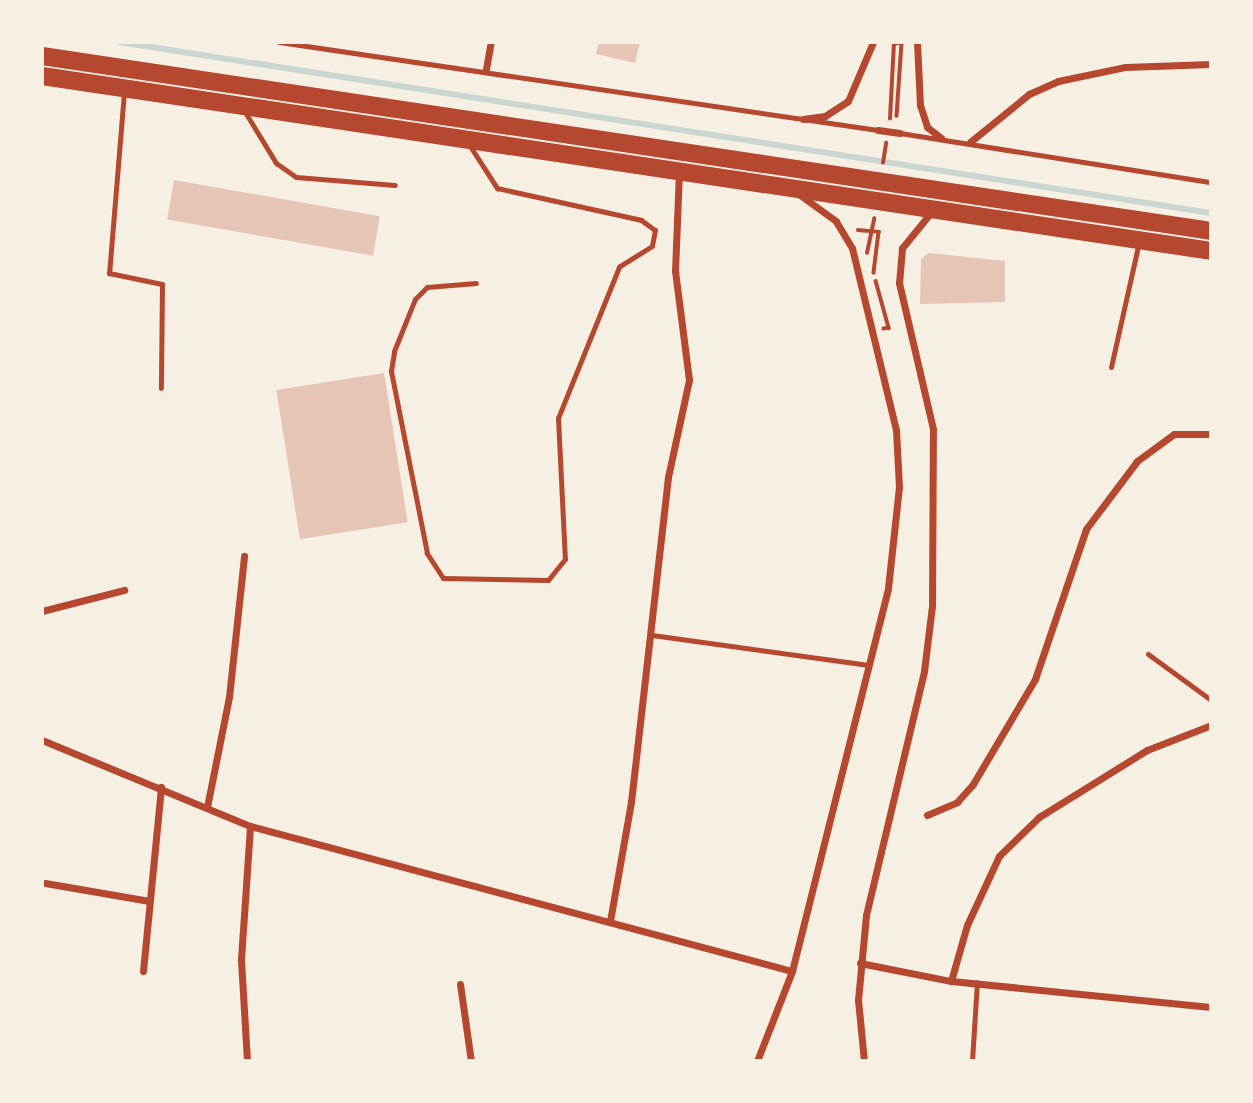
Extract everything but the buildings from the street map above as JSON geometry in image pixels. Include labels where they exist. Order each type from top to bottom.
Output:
[{"type":"main road","points":[[42,56],[1211,231]]},
{"type":"main road","points":[[42,76],[1211,251]]},
{"type":"street","points":[[486,69],[491,42]]},
{"type":"street","points":[[803,119],[824,116],[848,101],[873,42]]},
{"type":"street","points":[[917,42],[920,105],[927,127],[941,138]]},
{"type":"street","points":[[970,142],[1030,94],[1058,81],[1125,67],[1211,64]]},
{"type":"street","points":[[878,130],[900,133]]},
{"type":"street","points":[[610,921],[652,635],[668,477],[691,355],[675,271],[679,170]]},
{"type":"street","points":[[757,1061],[792,971],[894,556],[896,430],[852,248],[836,221],[788,186]]},
{"type":"street","points":[[864,1061],[860,963],[924,671],[932,606],[933,429],[899,283],[902,248],[933,209]]},
{"type":"street","points":[[927,816],[957,802],[973,784],[1035,679],[1086,529],[1137,461],[1174,435],[1211,434]]},
{"type":"street","points":[[207,807],[229,697],[244,556]]},
{"type":"street","points":[[42,611],[124,590]]},
{"type":"street","points":[[951,981],[967,925],[999,856],[1039,817],[1147,750],[1211,725]]},
{"type":"street","points":[[42,740],[162,787],[250,826],[792,971]]},
{"type":"street","points":[[143,971],[162,787]]},
{"type":"street","points":[[247,1061],[241,959],[250,826]]},
{"type":"street","points":[[46,883],[149,901]]},
{"type":"street","points":[[860,963],[951,981],[1211,1007]]},
{"type":"street","points":[[460,984],[471,1061]]},
{"type":"lane","points":[[279,42],[486,69],[878,130]]},
{"type":"lane","points":[[124,89],[109,273],[162,284],[162,388]]},
{"type":"lane","points":[[242,106],[276,163],[296,177],[395,185]]},
{"type":"lane","points":[[900,133],[1211,182]]},
{"type":"lane","points":[[466,141],[497,188],[642,220],[655,230],[652,246],[619,267],[558,418],[565,559],[548,580],[443,578],[427,553],[391,371],[394,351],[415,299],[427,287],[476,283]]},
{"type":"lane","points":[[1111,367],[1140,239]]},
{"type":"lane","points":[[652,635],[867,665]]},
{"type":"lane","points":[[1148,653],[1211,700]]},
{"type":"lane","points":[[972,1061],[978,982]]},
{"type":"path","points":[[890,121],[894,43],[902,43],[897,116]]},
{"type":"waterway","points":[[119,42],[1211,213]]}]
